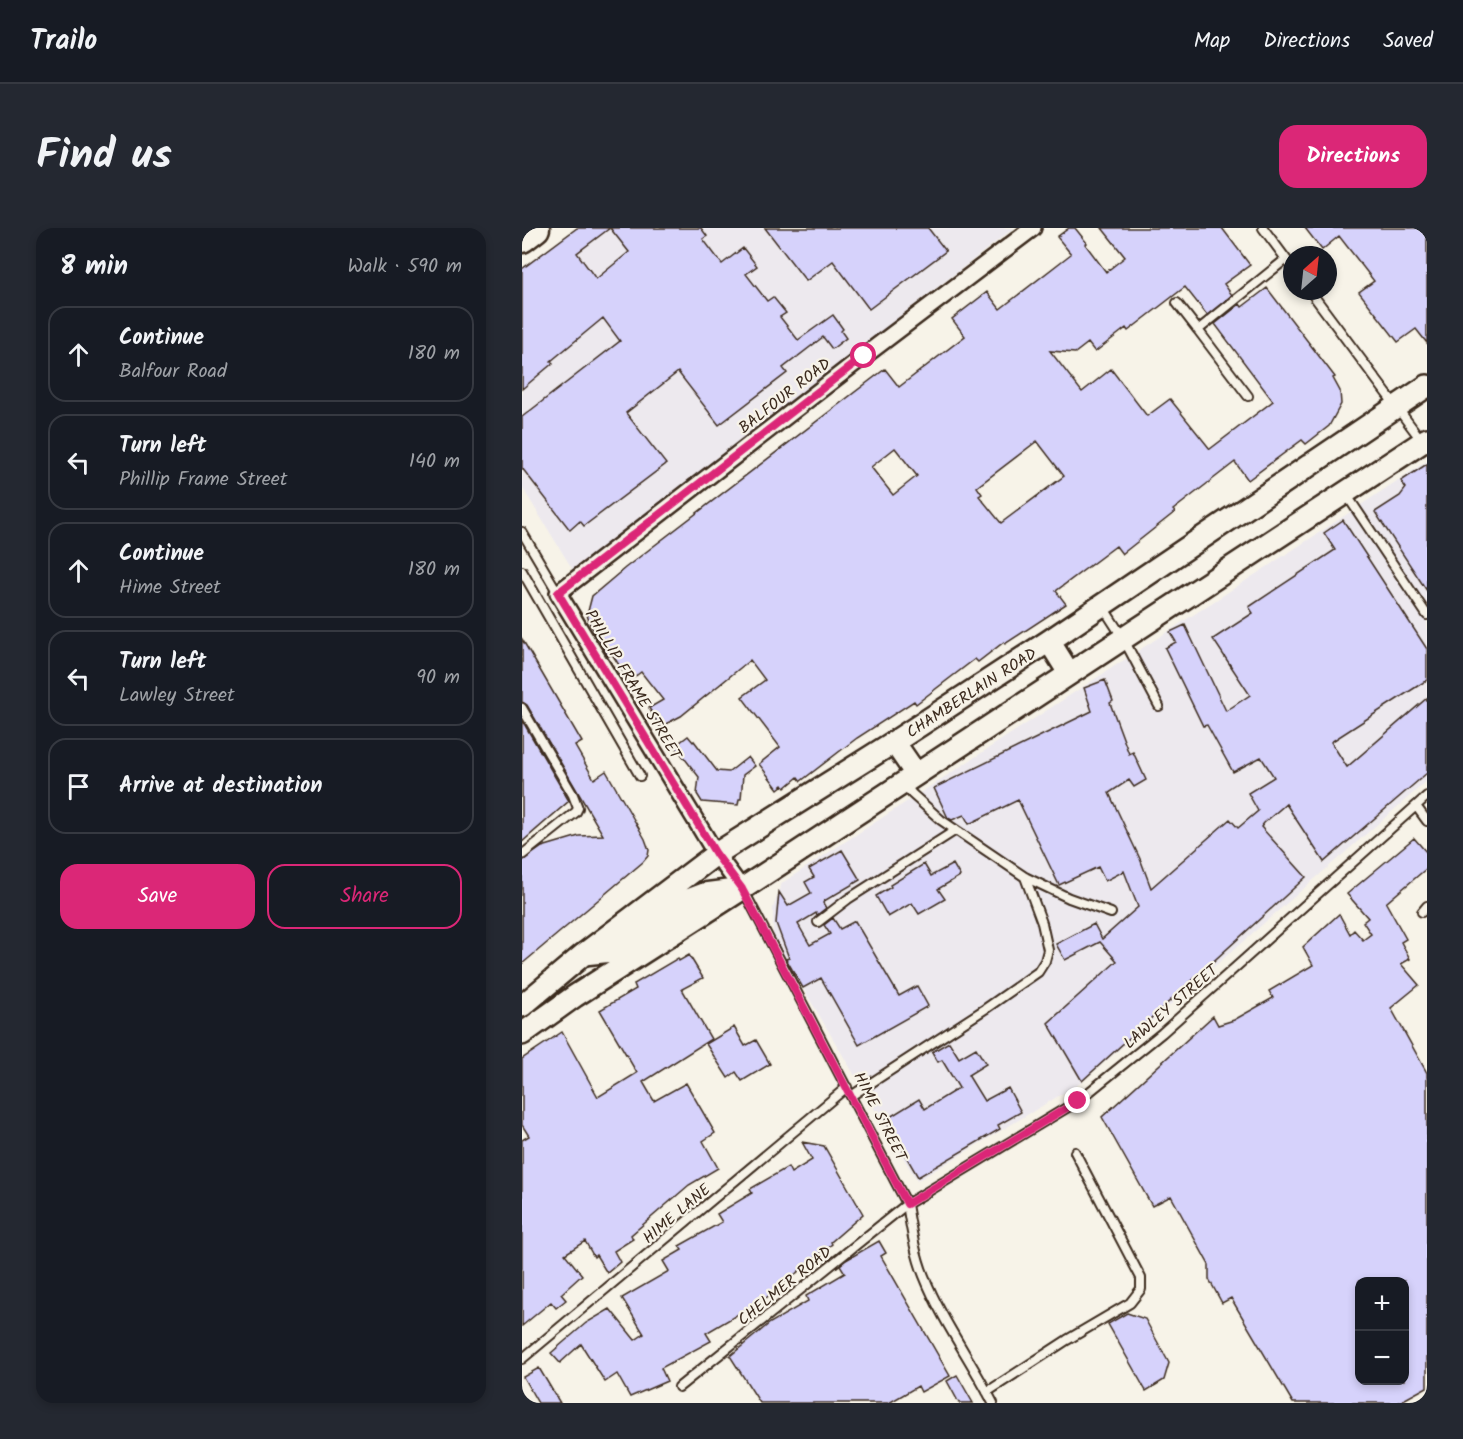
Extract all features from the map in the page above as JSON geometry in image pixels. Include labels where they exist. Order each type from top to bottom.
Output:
[{"type":"highway","points":[[522,238],[535,228]]},
{"type":"street","name":"BALFOUR ROAD","points":[[558,593],[864,356],[1034,228]]},
{"type":"street","name":"CHAMBERLAIN ROAD","points":[[522,1006],[584,954],[716,854],[1049,641],[1427,386]]},
{"type":"street","points":[[522,1034],[575,996],[1425,441]]},
{"type":"street","name":"PHILLIP FRAME STREET","points":[[558,593],[716,854]]},
{"type":"street","points":[[1049,641],[1069,673]]},
{"type":"street","points":[[894,742],[909,778]]},
{"type":"street","name":"HIME STREET","points":[[716,854],[742,889]]},
{"type":"street","points":[[584,954],[612,951],[687,900],[704,894],[742,889]]},
{"type":"street","points":[[558,976],[575,996]]},
{"type":"lane","points":[[1263,228],[1283,255]]},
{"type":"lane","points":[[1198,330],[1283,261]]},
{"type":"lane","points":[[1317,300],[1425,441]]},
{"type":"lane","points":[[1177,303],[1248,396]]},
{"type":"lane","points":[[1345,493],[1427,615]]},
{"type":"lane","name":"PHILLIP FRAME STREET","points":[[522,532],[558,593]]},
{"type":"lane","points":[[522,572],[640,776]]},
{"type":"lane","points":[[1102,606],[1123,638],[1159,706]]},
{"type":"lane","points":[[522,708],[573,795],[578,808],[522,855]]},
{"type":"lane","points":[[909,778],[919,800],[956,830],[1025,877],[1075,901],[1111,913]]},
{"type":"lane","name":"LAWLEY STREET","points":[[907,1204],[1078,1101],[1162,1033],[1427,796]]},
{"type":"lane","points":[[1416,806],[1427,821]]},
{"type":"lane","points":[[818,922],[848,899],[956,830]]},
{"type":"lane","points":[[851,1096],[966,1022],[1038,972],[1045,961],[1048,950],[1025,877]]},
{"type":"lane","name":"HIME STREET","points":[[742,889],[907,1204],[923,1275],[993,1403]]},
{"type":"lane","name":"HIME LANE","points":[[522,1359],[847,1087]]},
{"type":"lane","points":[[987,1392],[1067,1340],[1130,1303],[1141,1289],[1141,1278],[1076,1152]]},
{"type":"lane","name":"CHELMER ROAD","points":[[679,1387],[907,1204]]},
{"type":"shaded area","points":[[577,228],[1014,228],[573,570],[522,487],[522,268]]},
{"type":"shaded area","points":[[1427,461],[1427,781],[1082,1082],[917,1181],[773,937],[773,908],[782,883]]},
{"type":"building","points":[[577,228],[610,228],[701,228],[707,236],[703,239],[722,264],[743,248],[757,266],[746,274],[767,301],[773,297],[786,313],[780,317],[798,340],[833,315],[843,329],[841,331],[846,338],[832,349],[823,337],[783,368],[787,373],[719,425],[678,372],[626,413],[666,464],[584,526],[580,521],[570,530],[522,468],[522,417],[620,341],[603,318],[551,361],[553,363],[522,389],[522,269]],"holes":[[[610,228],[629,252],[596,279],[577,253]]]},
{"type":"building","points":[[765,228],[928,228],[946,251],[869,309],[833,261],[806,281]]},
{"type":"building","points":[[1069,228],[1075,228],[1106,272],[1125,257],[1102,228],[1222,228],[1250,265],[1224,284],[1232,295],[1207,315],[1185,287],[1128,331],[1126,328],[1095,352],[1088,343],[1075,353],[1050,351],[1082,392],[1111,369],[1147,416],[1170,399],[1210,449],[1273,401],[1215,324],[1240,304],[1242,307],[1267,288],[1335,377],[1333,378],[1340,391],[1341,404],[1329,426],[1306,444],[1302,440],[1248,480],[1235,462],[1173,510],[1175,512],[1122,554],[1116,546],[1056,591],[1066,604],[1005,644],[1004,642],[978,662],[975,659],[916,704],[914,701],[857,738],[801,781],[798,777],[785,788],[783,785],[778,789],[759,764],[780,747],[742,697],[765,680],[750,660],[681,716],[660,727],[649,708],[663,700],[641,672],[629,681],[612,654],[608,656],[587,615],[592,596],[625,568],[885,369],[899,387],[965,336],[952,319],[987,292],[1000,309],[1071,254],[1057,237]],"holes":[[[1037,441],[1064,476],[1001,523],[979,496],[982,494],[977,487]],[[895,448],[917,476],[893,495],[871,467]]]},
{"type":"building","points":[[1305,228],[1427,228],[1427,343],[1416,329],[1398,342],[1359,292],[1374,281],[1339,236],[1327,246],[1319,246]]},
{"type":"building","points":[[1427,464],[1427,591],[1375,512],[1400,496],[1406,488],[1401,481]]},
{"type":"building","points":[[1343,520],[1427,649],[1427,680],[1331,742],[1347,767],[1427,698],[1427,773],[1324,862],[1286,804],[1264,823],[1261,827],[1306,877],[1082,1081],[1048,1023],[1117,961],[1100,942],[1065,960],[1056,944],[1094,924],[1102,939],[1138,907],[1124,871],[1105,881],[1098,867],[1059,885],[1018,800],[969,824],[964,815],[952,820],[948,818],[934,788],[1092,711],[1084,688],[1105,680],[1113,701],[1110,703],[1129,754],[1133,752],[1146,780],[1134,787],[1129,780],[1109,793],[1151,888],[1230,819],[1238,828],[1258,811],[1248,793],[1274,777],[1261,757],[1233,772],[1207,725],[1203,726],[1165,648],[1176,642],[1170,632],[1185,625],[1226,711],[1250,695],[1213,639],[1253,613],[1249,607],[1335,550],[1324,533]]},
{"type":"building","points":[[522,639],[582,742],[575,746],[594,779],[606,771],[649,850],[643,862],[522,964],[522,861],[542,847],[579,836],[603,835],[527,705],[522,702]]},
{"type":"building","points":[[522,720],[569,801],[522,842]]},
{"type":"building","points":[[688,736],[717,771],[729,772],[748,757],[755,766],[743,775],[741,799],[738,805],[702,802],[697,794],[699,777],[675,746]]},
{"type":"building","points":[[1414,838],[1427,853],[1427,868],[1386,903],[1406,939],[1401,942],[1410,959],[1401,964],[1419,985],[1391,1008],[1427,1073],[1427,1387],[1398,1403],[1293,1403],[1231,1298],[1222,1303],[1209,1279],[1209,1265],[1171,1196],[1152,1206],[1102,1117],[1213,1016],[1218,1025],[1234,1020],[1273,998],[1269,991],[1313,965],[1303,947],[1339,914],[1350,934],[1354,930],[1363,940],[1371,934],[1363,922],[1368,918],[1347,894]]},
{"type":"building","points":[[842,850],[860,880],[824,901],[826,908],[798,924],[810,945],[830,934],[824,925],[833,918],[840,929],[855,921],[899,996],[917,986],[928,1006],[859,1045],[821,978],[803,988],[786,959],[789,958],[776,923],[779,892],[788,906],[811,893],[805,882],[814,877],[809,869]]},
{"type":"building","points":[[924,864],[931,876],[953,864],[960,876],[938,889],[945,899],[919,914],[912,903],[888,917],[876,896]]},
{"type":"building","points":[[689,955],[703,978],[682,989],[711,1039],[643,1082],[654,1101],[686,1083],[715,1133],[703,1141],[718,1168],[689,1185],[631,1235],[633,1239],[614,1251],[620,1262],[607,1273],[585,1241],[565,1254],[582,1275],[561,1294],[566,1300],[556,1308],[551,1302],[522,1326],[522,1140],[529,1136],[522,1125],[522,1059],[562,1032],[598,1097],[637,1073],[600,1010],[636,989],[634,984],[678,958],[679,961]]},
{"type":"building","points":[[734,1027],[745,1046],[756,1040],[770,1064],[742,1081],[736,1072],[728,1078],[706,1044]]},
{"type":"building","points":[[949,1042],[959,1058],[976,1048],[986,1064],[968,1075],[984,1101],[1008,1088],[1021,1112],[998,1125],[1000,1129],[918,1177],[885,1120],[919,1099],[925,1109],[959,1088],[942,1060],[938,1062],[932,1052]]},
{"type":"building","points":[[802,1142],[824,1146],[863,1214],[831,1242],[832,1244],[766,1298],[706,1333],[711,1341],[661,1368],[667,1381],[630,1397],[617,1374],[605,1382],[581,1344],[560,1363],[551,1353],[586,1323],[610,1309],[635,1340],[644,1334],[622,1298],[669,1271],[663,1261],[682,1250],[679,1246],[722,1222],[717,1214],[752,1193],[750,1189],[788,1167],[791,1173],[812,1160]]},
{"type":"building","points":[[879,1241],[886,1253],[881,1256],[950,1376],[921,1392],[918,1386],[889,1403],[760,1403],[730,1356],[770,1323],[808,1301],[806,1296],[845,1273],[840,1265],[846,1260]]},
{"type":"building","points":[[1127,1313],[1145,1319],[1169,1363],[1164,1380],[1146,1391],[1108,1324]]},
{"type":"building","points":[[539,1368],[560,1403],[538,1403],[523,1377]]},
{"type":"building","points":[[957,1375],[973,1403],[959,1403],[947,1381]]},
{"type":"route","points":[[864,356],[558,593],[716,854],[742,889],[907,1204],[1078,1101]]}]
